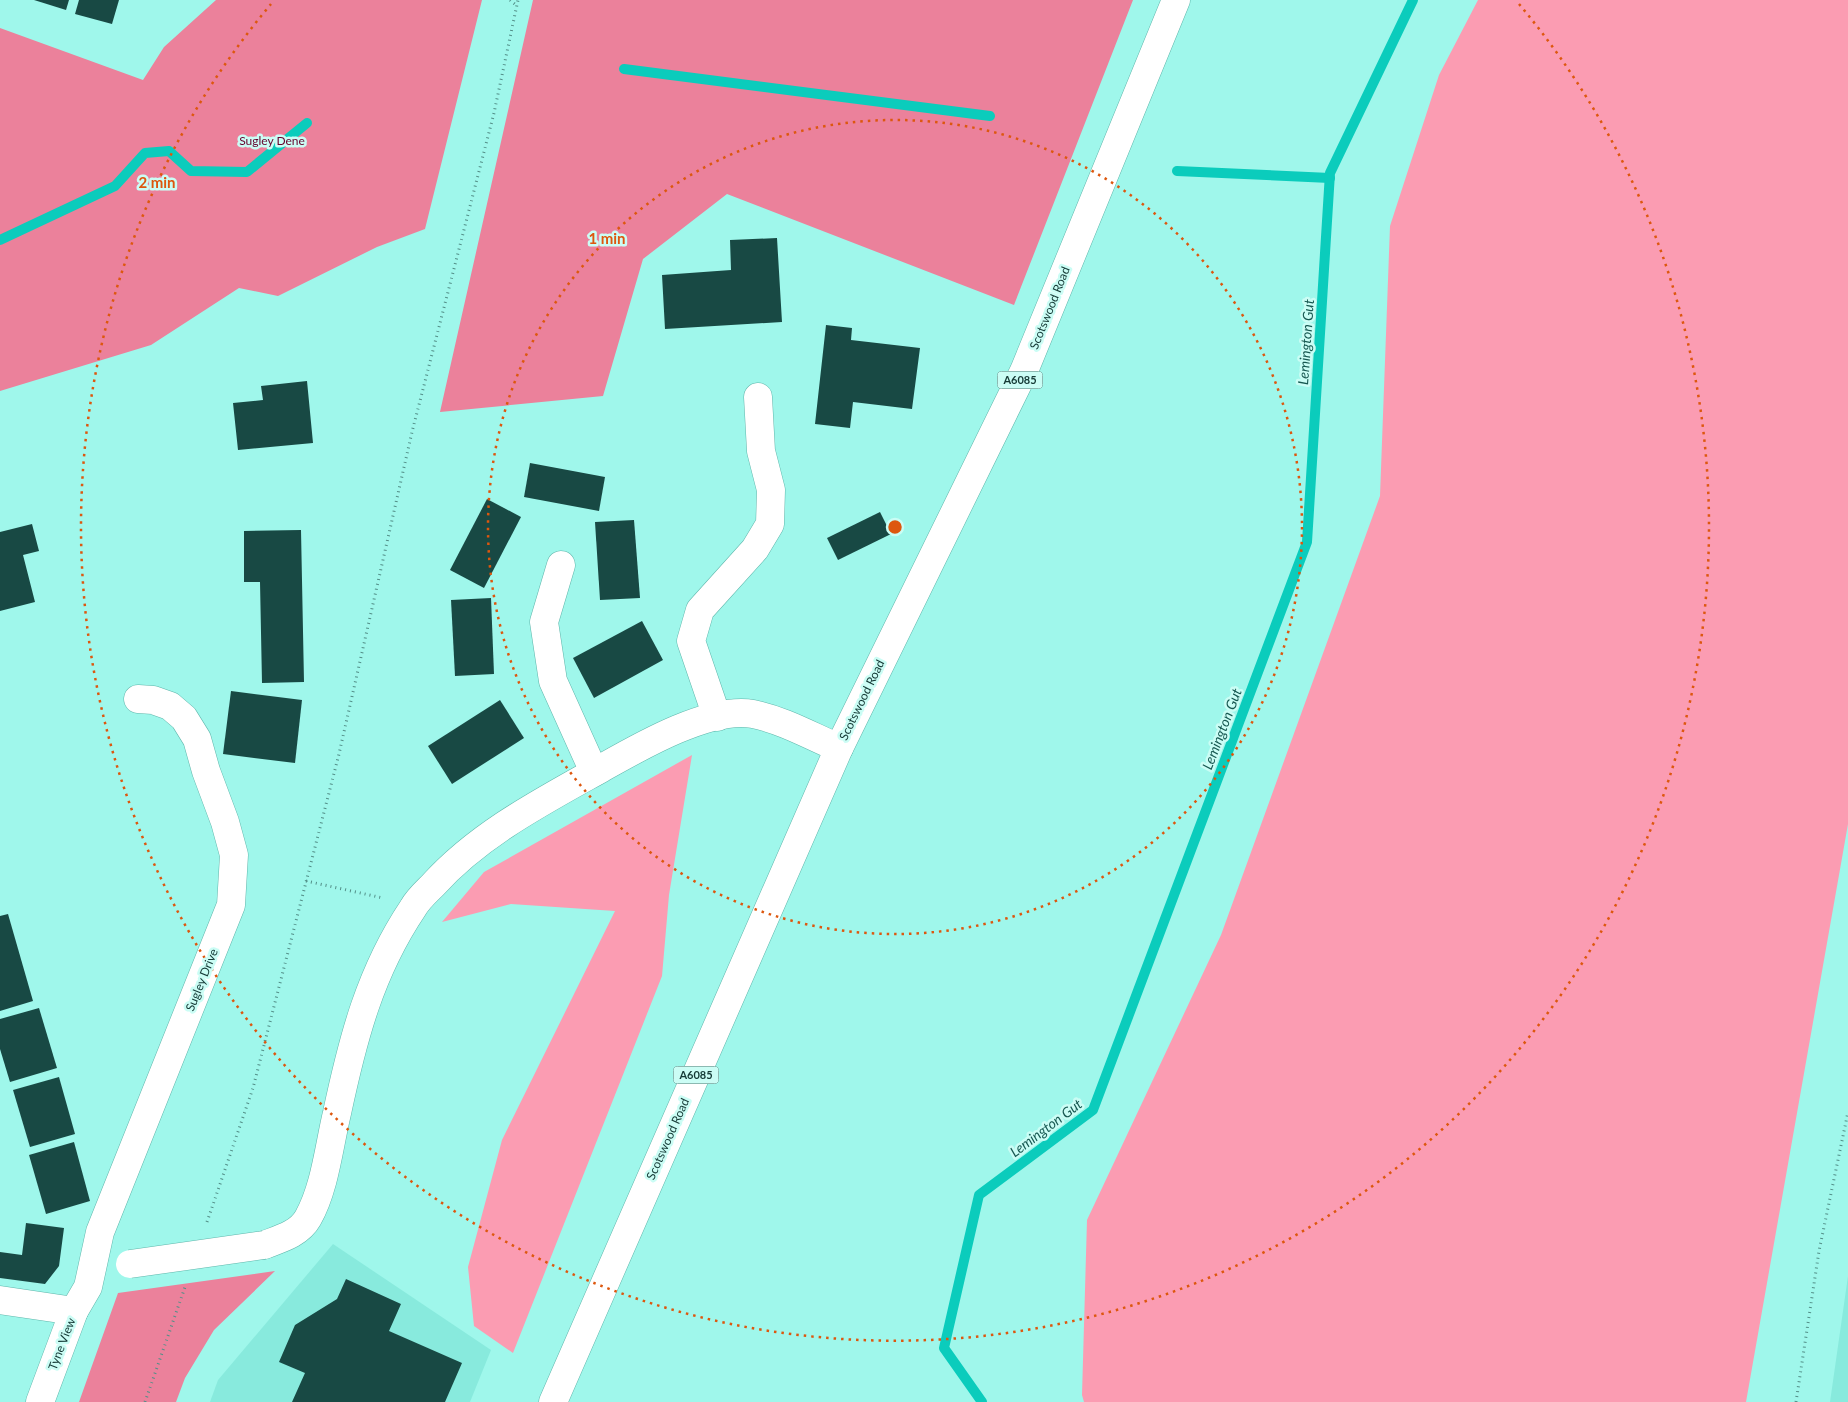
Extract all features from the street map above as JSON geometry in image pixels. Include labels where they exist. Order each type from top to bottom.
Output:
[{"type":"street","name":"Scotswood Road","points":[[553,1402],[839,748],[1024,370],[1176,0]]},
{"type":"street","points":[[717,716],[691,640],[700,610],[755,549],[770,524],[771,490],[761,451],[758,397]]},
{"type":"street","points":[[561,565],[544,622],[553,681],[594,772]]},
{"type":"street","name":"Sugley Drive","points":[[88,1287],[100,1232],[231,905],[234,878],[234,855],[225,822],[196,739],[184,718],[170,706],[153,700],[138,699]]},
{"type":"street","points":[[88,1287],[109,1273],[130,1264],[264,1245],[291,1235],[307,1220],[319,1193],[355,1036],[370,989],[388,947],[414,905],[450,866],[490,834],[640,747],[700,721],[717,716],[752,714],[789,726],[839,748]]},
{"type":"street","name":"Tyne View","points":[[40,1402],[74,1310],[88,1287]]},
{"type":"street","points":[[0,1300],[74,1310]]},
{"type":"path","points":[[510,0],[517,6]]},
{"type":"path","points":[[205,1228],[253,1088],[339,754],[412,432],[494,114],[518,0]]},
{"type":"path","points":[[306,881],[414,905]]},
{"type":"path","points":[[1796,1402],[1819,1251],[1848,1112]]},
{"type":"path","points":[[145,1402],[186,1284]]},
{"type":"shaded area","points":[[1478,0],[1848,0],[1848,824],[1746,1402],[1084,1402],[1082,1395],[1087,1220],[1221,935],[1380,496],[1390,226],[1439,75]]},
{"type":"shaded area","points":[[692,755],[669,895],[662,976],[513,1353],[474,1326],[468,1267],[502,1140],[615,911],[511,904],[442,922],[484,872]]},
{"type":"shaded area","points":[[333,1244],[491,1350],[470,1402],[210,1402],[218,1380]]},
{"type":"shaded area","points":[[1848,1276],[1848,1402],[1830,1402]]},
{"type":"green space","name":"Sugley Dene","points":[[216,0],[482,0],[425,229],[377,247],[278,296],[239,288],[151,345],[0,391],[0,28],[143,80],[164,47]]},
{"type":"green space","points":[[533,0],[1133,0],[1014,305],[727,194],[643,259],[603,396],[440,412]]},
{"type":"green space","points":[[275,1271],[214,1330],[185,1378],[176,1402],[79,1402],[118,1293]]},
{"type":"building","points":[[34,0],[69,0],[66,10]]},
{"type":"building","points":[[79,0],[119,0],[112,24],[75,14]]},
{"type":"building","points":[[777,238],[782,322],[665,329],[662,275],[731,270],[730,240]]},
{"type":"building","points":[[826,325],[852,328],[851,340],[920,348],[912,409],[853,402],[850,428],[815,424]]},
{"type":"building","points":[[307,381],[313,443],[238,450],[233,403],[263,400],[261,386]]},
{"type":"building","points":[[530,463],[605,477],[599,511],[524,497]]},
{"type":"building","points":[[487,499],[521,517],[484,588],[450,570]]},
{"type":"building","points":[[880,512],[891,534],[838,560],[827,538]]},
{"type":"building","points":[[634,520],[640,598],[600,600],[595,522]]},
{"type":"building","points":[[32,524],[39,551],[23,555],[35,602],[0,611],[0,532]]},
{"type":"building","points":[[301,530],[304,682],[262,683],[260,582],[244,582],[244,531]]},
{"type":"building","points":[[491,598],[494,674],[455,676],[451,600]]},
{"type":"building","points":[[642,621],[663,660],[594,698],[573,658]]},
{"type":"building","points":[[231,691],[302,700],[295,763],[223,754]]},
{"type":"building","points":[[500,700],[524,738],[452,784],[428,746]]},
{"type":"building","points":[[8,914],[33,1001],[0,1011],[0,916]]},
{"type":"building","points":[[39,1008],[57,1068],[10,1082],[0,1049],[0,1019]]},
{"type":"building","points":[[59,1077],[75,1134],[30,1147],[13,1090]]},
{"type":"building","points":[[74,1142],[90,1201],[46,1214],[29,1155]]},
{"type":"building","points":[[26,1223],[64,1228],[59,1266],[45,1284],[0,1278],[0,1252],[22,1255]]},
{"type":"building","points":[[346,1279],[401,1304],[389,1331],[462,1363],[445,1402],[292,1402],[305,1373],[279,1362],[295,1325],[337,1299]]},
{"type":"waterway","name":"Lemington Gut","points":[[982,1402],[944,1348],[979,1195],[1093,1110],[1307,542],[1330,173],[1413,0]]},
{"type":"waterway","points":[[624,69],[990,116]]},
{"type":"waterway","points":[[0,240],[115,186],[145,153],[169,151],[191,171],[247,172],[307,123]]},
{"type":"waterway","points":[[1177,171],[1330,178]]}]
